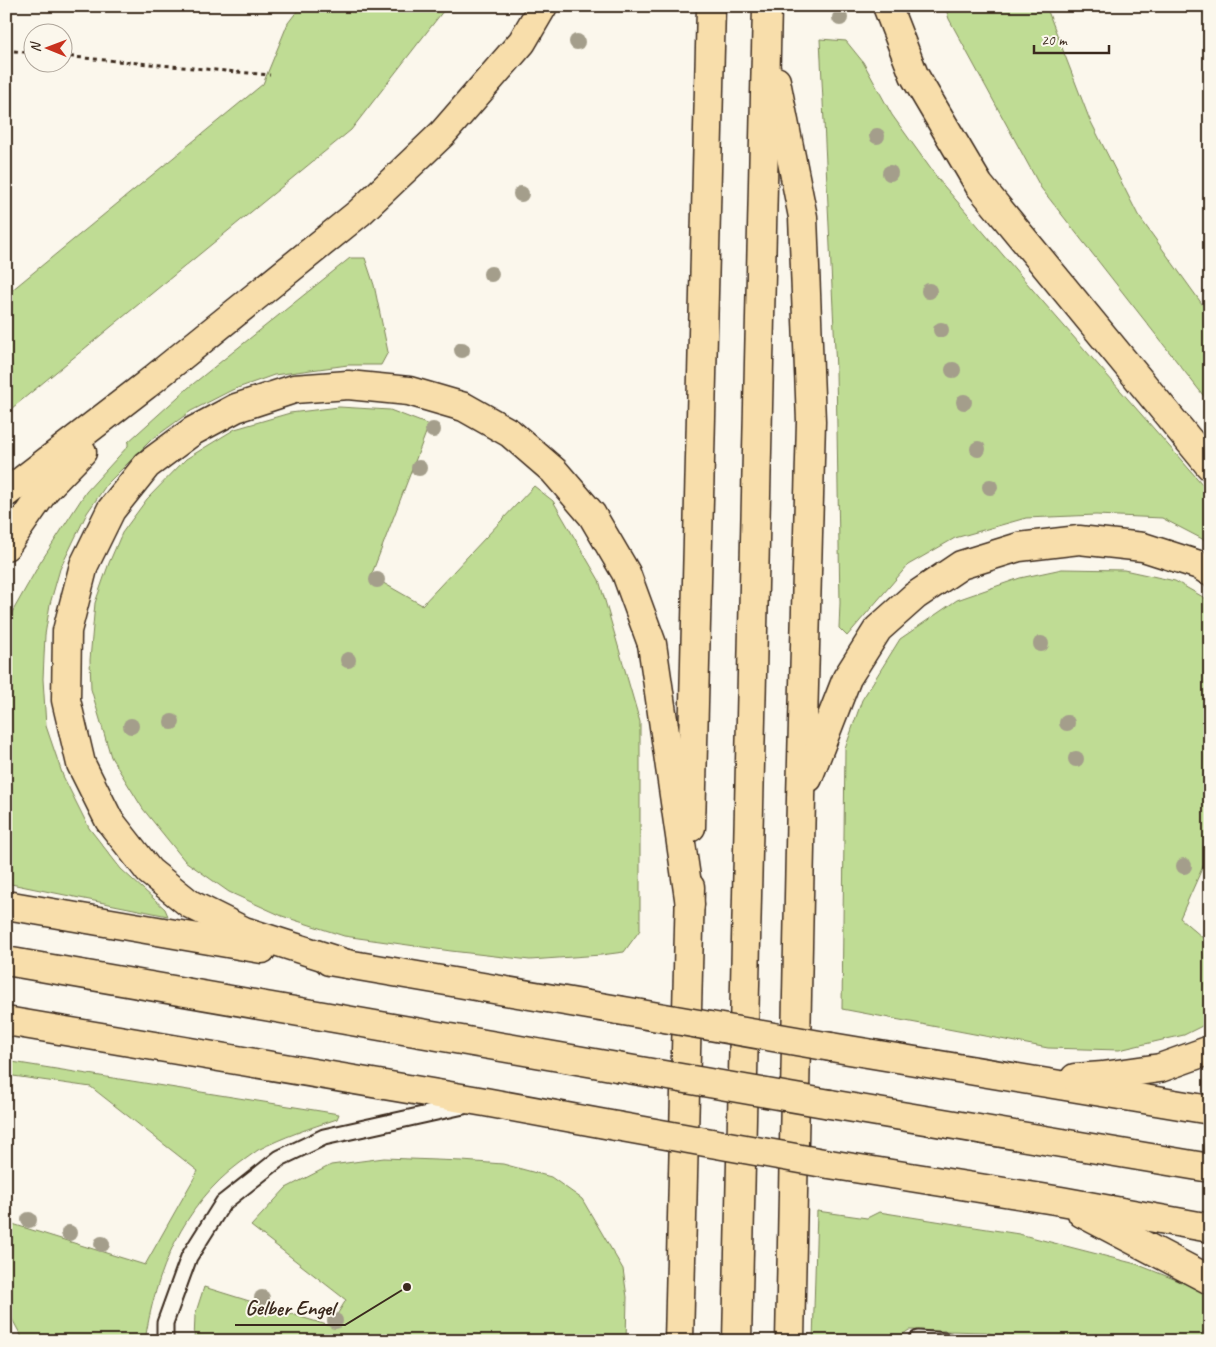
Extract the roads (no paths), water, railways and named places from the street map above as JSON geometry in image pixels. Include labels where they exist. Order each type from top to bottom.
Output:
[{"type":"highway","points":[[6,493],[146,385],[359,213],[443,133],[522,42],[543,6]]},
{"type":"highway","points":[[679,1341],[711,6]]},
{"type":"highway","points":[[887,6],[914,75],[980,185],[1210,466]]},
{"type":"highway","points":[[766,18],[804,217],[811,421],[790,1341]]},
{"type":"highway","points":[[737,1341],[766,18]]},
{"type":"highway","points":[[6,546],[45,490],[146,385]]},
{"type":"highway","points":[[347,964],[244,931],[190,904],[149,871],[110,820],[81,764],[66,700],[67,631],[84,565],[111,510],[147,465],[193,431],[236,408],[294,389],[348,385],[409,390],[464,407],[510,434],[554,471],[592,515],[626,574],[652,644],[690,905]]},
{"type":"highway","points":[[801,798],[847,678],[878,629],[914,596],[961,565],[1019,547],[1079,540],[1143,546],[1199,565],[1210,572]]},
{"type":"highway","points":[[6,905],[831,1047],[1210,1110]]},
{"type":"highway","points":[[6,961],[1210,1168]]},
{"type":"highway","points":[[6,1021],[485,1102],[828,1164],[1061,1201],[1210,1228]]},
{"type":"highway","points":[[1032,1081],[1103,1076],[1160,1068],[1210,1050]]},
{"type":"highway","points":[[1061,1201],[1210,1280]]},
{"type":"highway","points":[[791,1253],[795,1341]]},
{"type":"lane","points":[[165,1341],[165,1323],[189,1257],[198,1241],[222,1203],[280,1158],[324,1137],[485,1102]]},
{"type":"lane","points":[[916,1341],[918,1339],[947,1341]]},
{"type":"place","name":"Gelber Engel","points":[[407,1287]]}]
